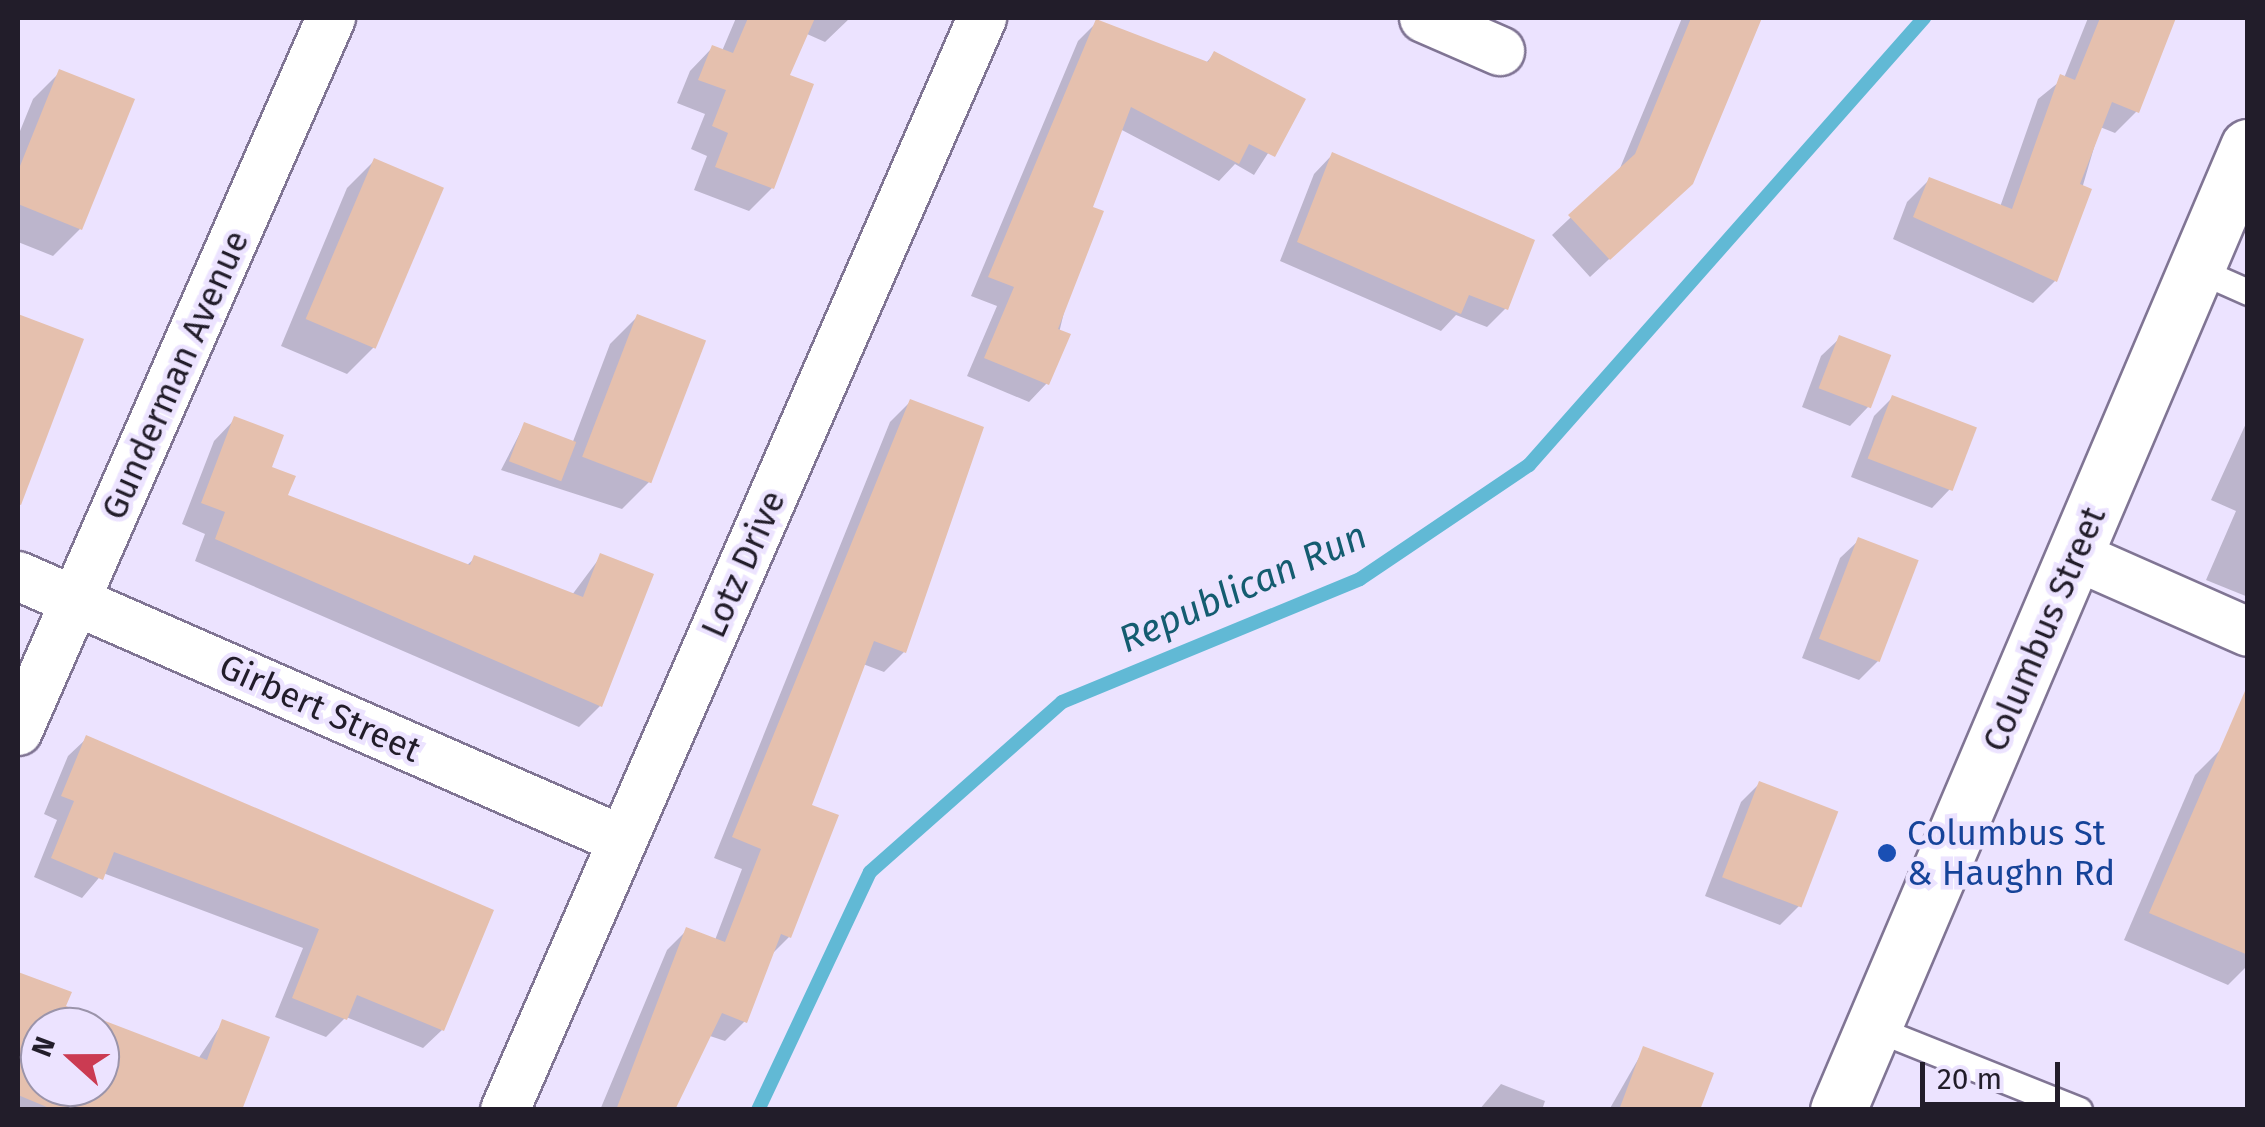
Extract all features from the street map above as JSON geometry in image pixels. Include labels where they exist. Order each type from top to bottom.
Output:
[{"type":"main road","name":"Columbus Street","points":[[1838,1110],[2248,147]]},
{"type":"street","name":"Gunderman Avenue","points":[[18,731],[330,18]]},
{"type":"street","name":"Lotz Drive","points":[[505,1110],[982,18]]},
{"type":"street","points":[[1424,18],[1500,51]]},
{"type":"street","points":[[2076,556],[2248,632]]},
{"type":"street","name":"Girbert Street","points":[[18,576],[622,840]]},
{"type":"lane","points":[[2196,269],[2248,292]]},
{"type":"lane","points":[[1874,1028],[2080,1110]]},
{"type":"building","points":[[748,18],[815,18],[790,75],[814,84],[774,189],[715,167],[728,133],[712,126],[726,90],[698,80],[712,45],[733,53]]},
{"type":"building","points":[[1691,18],[1762,18],[1693,184],[1610,260],[1568,215],[1635,154]]},
{"type":"building","points":[[2100,18],[2176,18],[2139,113],[2112,102],[2080,184],[2092,189],[2057,282],[1913,217],[1929,177],[2012,209],[2060,74],[2075,80]]},
{"type":"building","points":[[1096,19],[1208,62],[1214,51],[1306,99],[1275,157],[1249,144],[1239,164],[1131,107],[1093,207],[1104,211],[1058,329],[1071,334],[1049,385],[984,358],[1014,287],[988,277]]},
{"type":"building","points":[[59,69],[135,99],[82,230],[18,204],[18,171]]},
{"type":"building","points":[[1332,152],[1535,240],[1508,310],[1469,295],[1461,314],[1297,242]]},
{"type":"building","points":[[374,158],[444,188],[376,349],[306,319]]},
{"type":"building","points":[[18,314],[84,339],[21,505],[18,504]]},
{"type":"building","points":[[637,314],[706,341],[651,483],[582,457]]},
{"type":"building","points":[[1839,335],[1891,355],[1871,408],[1819,388]]},
{"type":"building","points":[[1892,395],[1977,428],[1953,491],[1868,458]]},
{"type":"building","points":[[910,399],[984,427],[906,653],[874,641],[812,805],[839,815],[791,938],[781,934],[747,1023],[722,1013],[675,1110],[616,1110],[686,927],[725,942],[761,849],[732,837]]},
{"type":"building","points":[[234,416],[284,435],[272,467],[296,476],[288,495],[470,565],[474,555],[583,597],[600,553],[654,574],[602,707],[215,539],[225,512],[201,503]]},
{"type":"building","points":[[524,422],[576,442],[561,481],[509,461]]},
{"type":"building","points":[[1858,537],[1919,560],[1880,662],[1819,639]]},
{"type":"building","points":[[2248,684],[2248,955],[2149,913]]},
{"type":"building","points":[[86,735],[494,910],[444,1031],[357,995],[347,1020],[292,998],[319,929],[114,852],[103,880],[51,858],[74,801],[61,796]]},
{"type":"building","points":[[1759,781],[1838,811],[1801,908],[1722,877]]},
{"type":"building","points":[[18,972],[72,992],[69,1007],[20,1007],[20,1096]]},
{"type":"building","points":[[222,1019],[270,1037],[242,1110],[47,1107],[120,1107],[120,1027],[207,1060]]},
{"type":"building","points":[[1643,1046],[1714,1073],[1700,1110],[1619,1110]]},
{"type":"waterway","name":"Republican Run","points":[[758,1110],[870,872],[1062,702],[1360,579],[1529,465],[1924,18]]},
{"type":"place","name":"Columbus St & Haughn Rd","points":[[1887,853]]}]
